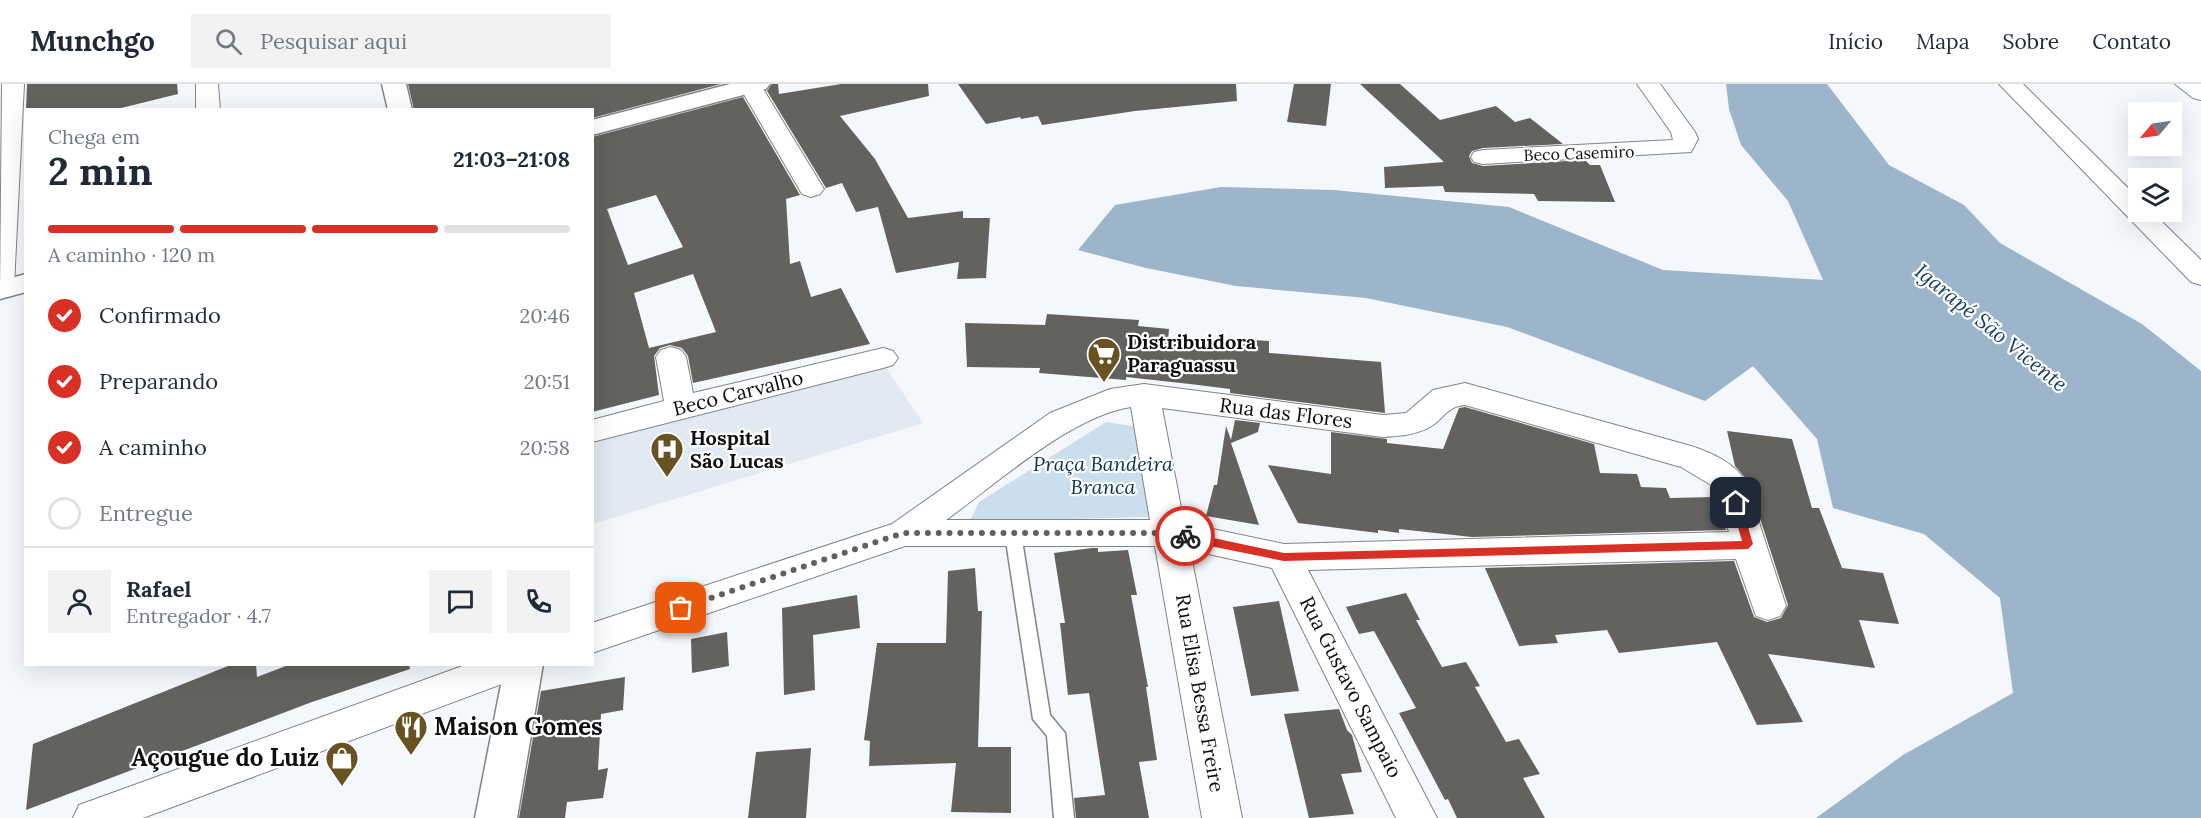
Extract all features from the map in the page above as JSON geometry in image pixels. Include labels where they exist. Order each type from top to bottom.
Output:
[{"type":"main road","points":[[394,84],[400,108]]},
{"type":"main road","points":[[594,127],[752,84]]},
{"type":"main road","points":[[0,288],[24,283]]},
{"type":"main road","points":[[496,818],[524,666]]},
{"type":"street","points":[[0,288],[13,84]]},
{"type":"street","points":[[207,84],[208,108]]},
{"type":"street","points":[[752,84],[811,189]]},
{"type":"street","name":"Beco Casemiro","points":[[1483,157],[1682,147],[1686,139],[1648,84]]},
{"type":"street","points":[[2010,84],[2201,276]]},
{"type":"street","points":[[2186,84],[2201,93]]},
{"type":"street","points":[[671,357],[680,407]]},
{"type":"street","name":"Beco Carvalho","points":[[594,430],[680,407],[884,358]]},
{"type":"street","name":"Rua das Flores","points":[[903,533],[1061,421],[1110,400],[1144,395],[1383,426],[1406,424],[1420,418],[1442,398],[1465,394],[1691,458],[1715,470],[1730,482],[1768,606]]},
{"type":"street","name":"Rua Elisa Bessa Freire","points":[[1144,395],[1222,818]]},
{"type":"street","points":[[594,637],[903,533],[1171,533],[1284,557],[1748,544]]},
{"type":"street","name":"Rua Gustavo Sampaio","points":[[1284,557],[1417,818]]},
{"type":"street","points":[[93,818],[508,666]]},
{"type":"lane","points":[[1013,534],[1042,719],[1056,733],[1064,818]]},
{"type":"shaded area","name":"Hospital São Lucas","points":[[881,360],[923,423],[594,524],[594,433]]},
{"type":"green space","name":"Praça Bandeira Branca","points":[[1106,422],[1139,427],[1152,517],[970,521],[979,502]]},
{"type":"water","name":"Igarapé São Vicente","points":[[1726,84],[1827,84],[1889,165],[1964,205],[2000,243],[2142,324],[2201,371],[2201,818],[1816,818],[1903,755],[2013,693],[2000,598],[1924,534],[1833,508],[1817,439],[1753,366],[1705,401],[1507,327],[1366,298],[1236,286],[1146,268],[1078,250],[1115,205],[1221,187],[1334,190],[1509,207],[1663,270],[1823,280],[1788,201],[1741,145],[1729,109]]},
{"type":"building","points":[[27,84],[177,84],[178,94],[121,108],[26,108]]},
{"type":"building","points":[[408,84],[721,84],[594,117],[594,108],[414,108]]},
{"type":"building","points":[[772,84],[778,84],[779,94],[841,84],[928,84],[929,96],[840,116],[875,159],[908,218],[963,211],[963,218],[990,218],[986,278],[957,279],[959,262],[896,273],[878,207],[856,212],[842,183],[826,188],[767,91]]},
{"type":"building","points":[[958,84],[1236,84],[1237,101],[1135,111],[1042,125],[1038,116],[986,124]]},
{"type":"building","points":[[1294,84],[1331,84],[1326,126],[1287,122]]},
{"type":"building","points":[[1360,84],[1400,84],[1440,120],[1496,106],[1515,122],[1530,118],[1563,144],[1483,148],[1472,151],[1469,156],[1472,163],[1483,166],[1585,160],[1590,165],[1600,165],[1615,202],[1538,201],[1534,194],[1445,192],[1443,186],[1385,188],[1384,167],[1444,162]]},
{"type":"building","points":[[743,97],[800,195],[786,199],[790,264],[800,261],[811,297],[841,288],[870,344],[693,383],[688,356],[682,348],[670,345],[660,348],[654,356],[659,395],[594,411],[594,136]],"holes":[[[656,195],[683,247],[628,265],[607,209]],[[693,274],[716,332],[649,348],[634,293]]]},
{"type":"building","points":[[1047,314],[1139,320],[1138,326],[1169,329],[1168,340],[1234,346],[1235,339],[1269,341],[1269,353],[1381,362],[1385,413],[1230,393],[1230,389],[1190,384],[1126,377],[1126,380],[1039,373],[1040,368],[967,367],[965,323],[1045,325]]},
{"type":"building","points":[[1465,407],[1594,444],[1600,473],[1637,474],[1641,487],[1666,488],[1670,498],[1716,497],[1726,530],[1472,537],[1399,529],[1399,533],[1378,530],[1378,533],[1298,523],[1268,465],[1331,474],[1331,432],[1387,439],[1387,443],[1443,449],[1459,408]]},
{"type":"building","points":[[1235,420],[1260,423],[1258,432],[1231,443],[1259,525],[1206,516],[1214,485],[1217,485],[1226,426],[1231,440]]},
{"type":"building","points":[[1727,431],[1792,439],[1812,508],[1819,508],[1842,568],[1883,573],[1899,624],[1859,620],[1875,668],[1768,654],[1803,722],[1757,725],[1717,642],[1619,653],[1607,630],[1555,635],[1558,643],[1519,646],[1485,568],[1734,561],[1754,617],[1767,622],[1781,618],[1788,605],[1748,481],[1735,466]]},
{"type":"building","points":[[1098,548],[1098,552],[1128,550],[1137,595],[1131,595],[1148,687],[1146,687],[1157,760],[1139,762],[1149,818],[1076,818],[1074,798],[1105,795],[1089,693],[1068,695],[1060,623],[1065,623],[1054,553]]},
{"type":"building","points":[[975,568],[978,611],[982,611],[978,747],[1011,747],[1011,813],[951,812],[956,763],[869,766],[870,741],[864,740],[877,643],[946,643],[948,571]]},
{"type":"building","points":[[1406,593],[1420,620],[1416,620],[1442,667],[1466,662],[1480,686],[1475,687],[1506,742],[1519,739],[1540,774],[1523,778],[1545,818],[1457,818],[1448,799],[1445,800],[1399,713],[1416,708],[1374,631],[1359,634],[1346,607]]},
{"type":"building","points":[[857,595],[860,628],[813,635],[815,690],[784,695],[782,608]]},
{"type":"building","points":[[1279,601],[1299,691],[1251,696],[1233,607]]},
{"type":"building","points":[[727,632],[729,666],[692,673],[691,639]]},
{"type":"building","points":[[228,666],[256,666],[257,677],[286,666],[409,666],[410,669],[312,702],[26,810],[33,744]]},
{"type":"building","points":[[625,677],[623,710],[601,714],[598,770],[608,768],[603,798],[567,802],[565,818],[519,818],[541,691]]},
{"type":"building","points":[[1339,709],[1347,730],[1352,735],[1362,772],[1341,774],[1354,814],[1309,818],[1284,714]]},
{"type":"building","points":[[811,748],[806,818],[748,818],[756,752]]},
{"type":"way so far","points":[[681,608],[903,533],[1171,533],[1185,536]]},
{"type":"place","name":"Distribuidora Paraguassu","points":[[1104,383]]},
{"type":"place","name":"Hospital São Lucas","points":[[667,478]]},
{"type":"place","name":"Maison Gomes","points":[[411,756]]},
{"type":"place","name":"Açougue do Luiz","points":[[342,787]]},
{"type":"route","points":[[1185,536],[1284,557],[1748,544],[1736,503]]}]
